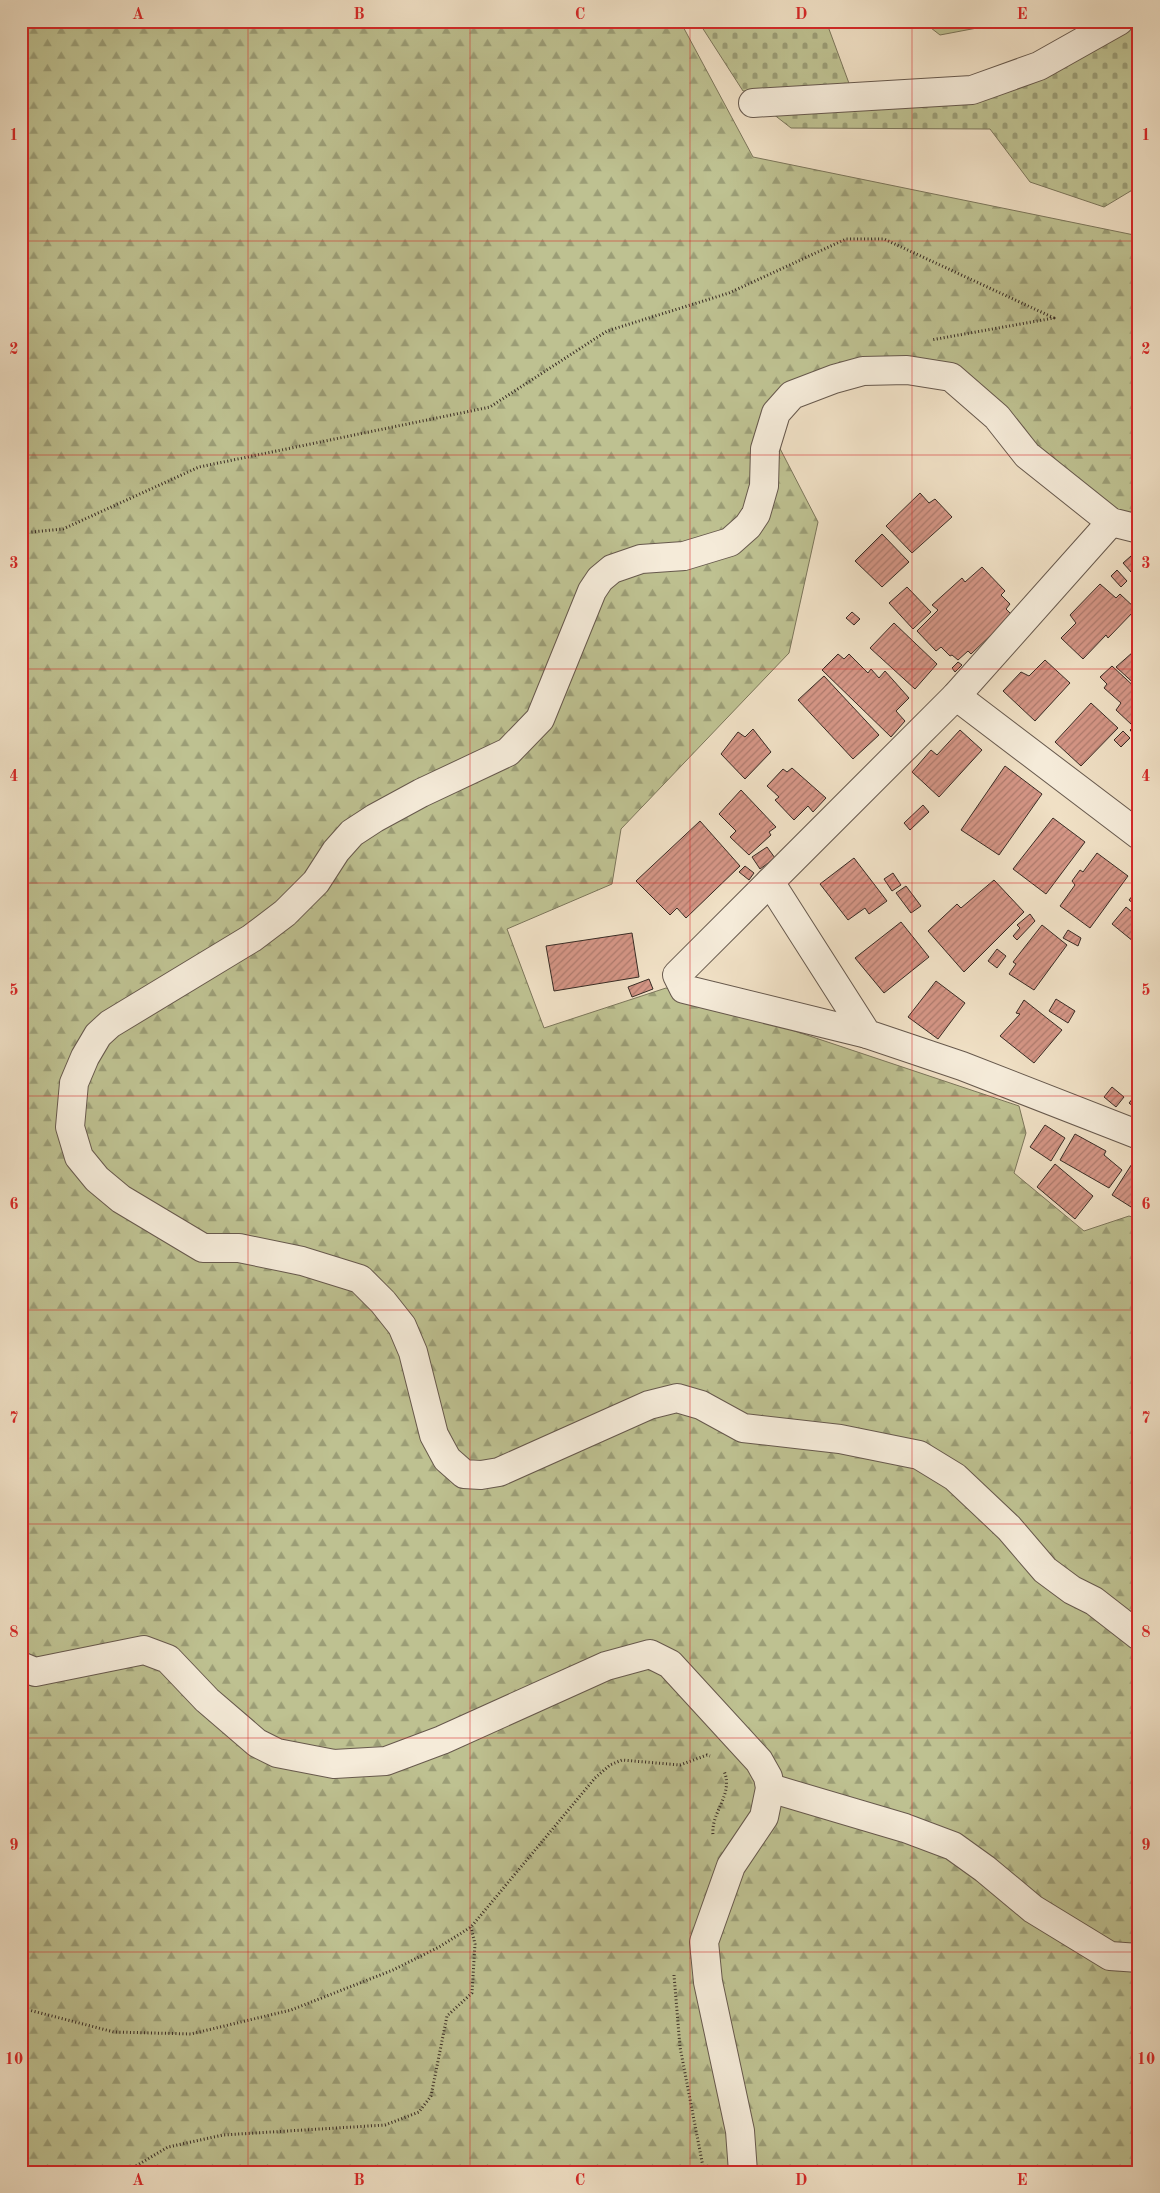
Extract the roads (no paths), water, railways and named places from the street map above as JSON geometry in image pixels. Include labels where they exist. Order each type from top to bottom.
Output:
[{"type":"street","points":[[753,103],[972,90],[1039,66],[1119,21]]},
{"type":"street","points":[[1139,529],[1111,522],[1027,455],[997,417],[951,377],[907,370],[863,371],[834,379],[792,395],[776,413],[765,449],[764,486],[756,514],[748,526],[730,542],[684,556],[641,560],[612,569],[600,579],[592,591],[540,719],[521,740],[508,752],[421,793],[374,818],[352,833],[336,851],[316,882],[285,913],[252,938],[110,1024],[98,1035],[85,1057],[74,1083],[70,1127],[79,1157],[97,1179],[121,1199],[203,1248],[239,1248],[302,1261],[360,1279],[384,1302],[402,1326],[413,1352],[434,1435],[447,1459],[464,1474],[481,1475],[499,1472],[649,1405],[677,1398],[701,1405],[743,1428],[840,1439],[919,1455],[955,1477],[1009,1528],[1045,1570],[1072,1590],[1094,1601],[1139,1636]]},
{"type":"street","points":[[1111,522],[956,696],[678,975],[684,989],[867,1034],[962,1066],[1139,1135]]},
{"type":"street","points":[[956,696],[1139,835]]},
{"type":"street","points":[[770,882],[867,1034]]},
{"type":"street","points":[[21,1666],[35,1672],[144,1650],[168,1659],[207,1700],[257,1743],[277,1753],[334,1764],[386,1761],[442,1740],[606,1666],[650,1654],[670,1664],[759,1761],[768,1777],[770,1788],[764,1817],[731,1866],[704,1942],[708,1982],[740,2131],[743,2172]]},
{"type":"street","points":[[770,1788],[905,1828],[952,1846],[985,1869],[1033,1909],[1093,1946],[1110,1956],[1139,1958]]}]
